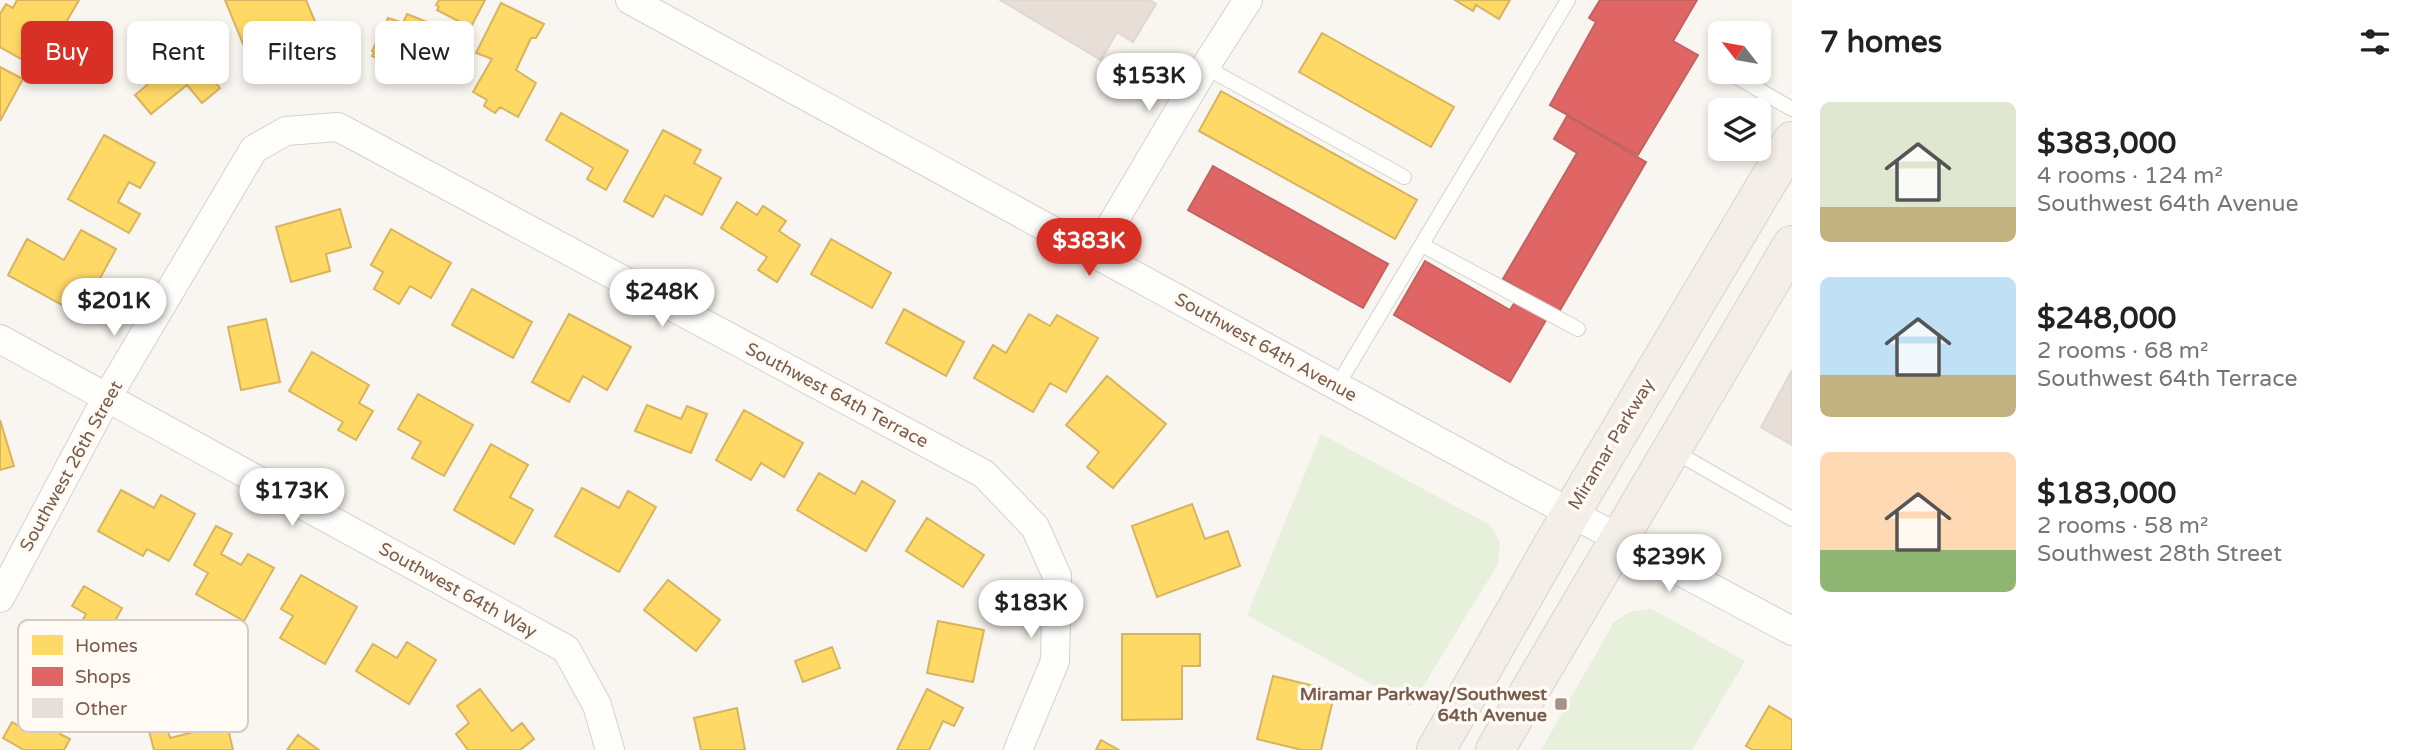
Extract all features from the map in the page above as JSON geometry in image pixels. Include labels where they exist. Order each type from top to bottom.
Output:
[{"type":"main road","name":"Miramar Parkway","points":[[1436,750],[1570,513],[1792,141]]},
{"type":"main road","points":[[1494,750],[1792,245]]},
{"type":"street","name":"Southwest 64th Avenue","points":[[631,0],[1570,513],[1792,631]]},
{"type":"street","points":[[1095,253],[1205,67],[1248,0]]},
{"type":"street","name":"Southwest 64th Terrace","points":[[286,131],[338,127],[984,474],[1035,527],[1058,576],[1055,661],[1018,750]]},
{"type":"street","name":"Southwest 26th Street","points":[[0,598],[106,399],[254,149],[286,131]]},
{"type":"street","name":"Southwest 64th Way","points":[[0,339],[566,649],[597,705],[610,750]]},
{"type":"lane","points":[[1337,386],[1568,0]]},
{"type":"lane","points":[[1205,67],[1404,177]]},
{"type":"lane","points":[[1749,84],[1792,108]]},
{"type":"lane","points":[[1422,245],[1578,329]]},
{"type":"lane","points":[[1671,449],[1792,519]]},
{"type":"green space","points":[[1321,434],[1490,525],[1500,542],[1498,564],[1411,706],[1247,615]]},
{"type":"green space","points":[[1652,609],[1745,661],[1692,750],[1541,750],[1614,622],[1630,612]]},
{"type":"building: Homes","points":[[17,0],[79,0],[67,21],[21,21],[21,59],[0,47],[0,14],[6,4],[13,8]]},
{"type":"building: Homes","points":[[225,0],[306,0],[315,21],[243,21],[243,44]]},
{"type":"building: Homes","points":[[439,0],[485,0],[474,21],[458,21],[437,10],[439,7],[436,5]]},
{"type":"building: Homes","points":[[1455,0],[1510,0],[1499,19],[1476,5],[1473,11]]},
{"type":"building: Homes","points":[[501,3],[544,24],[536,38],[531,38],[516,70],[536,83],[518,117],[500,107],[495,113],[484,106],[487,100],[473,92],[492,59],[476,53]]},
{"type":"building: Homes","points":[[407,14],[424,21],[404,21]]},
{"type":"building: Homes","points":[[1322,33],[1454,107],[1431,147],[1299,72]]},
{"type":"building: Homes","points":[[0,67],[21,78],[21,83],[0,121]]},
{"type":"building: Homes","points":[[148,84],[217,84],[220,88],[202,103],[187,85],[151,114],[135,95]]},
{"type":"building: Homes","points":[[1221,91],[1417,200],[1395,239],[1199,131]]},
{"type":"building: Homes","points":[[561,113],[628,151],[606,190],[587,179],[593,168],[546,140]]},
{"type":"building: Homes","points":[[663,130],[701,150],[694,163],[721,178],[702,215],[665,195],[653,217],[624,201]]},
{"type":"building: Homes","points":[[104,135],[155,163],[140,188],[129,182],[118,202],[140,214],[129,233],[68,199]]},
{"type":"building: Homes","points":[[737,202],[757,215],[763,206],[786,221],[779,231],[800,245],[777,282],[758,270],[767,257],[721,228]]},
{"type":"building: Homes","points":[[340,209],[351,247],[326,254],[330,271],[291,282],[276,227]]},
{"type":"building: Homes","points":[[391,229],[451,263],[431,298],[410,286],[399,304],[374,289],[383,272],[371,265]]},
{"type":"building: Homes","points":[[81,230],[116,249],[80,315],[8,275],[27,239],[64,260]]},
{"type":"building: Homes","points":[[831,239],[891,273],[872,308],[811,274]]},
{"type":"building: Homes","points":[[472,289],[532,322],[513,358],[452,325]]},
{"type":"building: Homes","points":[[904,309],[964,342],[946,376],[886,343]]},
{"type":"building: Homes","points":[[569,314],[631,347],[607,390],[583,376],[569,402],[532,382]]},
{"type":"building: Homes","points":[[1029,314],[1050,326],[1057,315],[1098,338],[1066,392],[1050,383],[1033,412],[974,378],[993,345],[1006,353]]},
{"type":"building: Homes","points":[[266,319],[280,382],[241,390],[228,327]]},
{"type":"building: Homes","points":[[312,352],[369,385],[359,403],[373,411],[356,440],[338,430],[343,422],[289,391]]},
{"type":"building: Homes","points":[[1107,376],[1166,424],[1113,488],[1087,467],[1099,452],[1066,425]]},
{"type":"building: Homes","points":[[418,394],[473,425],[444,476],[412,458],[421,442],[398,429]]},
{"type":"building: Homes","points":[[647,405],[681,419],[687,406],[707,414],[691,453],[635,431]]},
{"type":"building: Homes","points":[[744,410],[803,443],[784,477],[761,463],[751,480],[716,460]]},
{"type":"building: Homes","points":[[0,420],[14,466],[0,470]]},
{"type":"building: Homes","points":[[491,444],[528,465],[510,497],[533,510],[514,544],[454,510]]},
{"type":"building: Homes","points":[[819,473],[855,494],[862,481],[895,501],[866,551],[797,510]]},
{"type":"building: Homes","points":[[582,488],[619,508],[628,491],[656,507],[619,572],[555,536]]},
{"type":"building: Homes","points":[[121,490],[154,508],[161,495],[195,514],[169,561],[147,549],[143,556],[98,531]]},
{"type":"building: Homes","points":[[1192,504],[1205,539],[1228,531],[1240,566],[1157,597],[1132,526]]},
{"type":"building: Homes","points":[[927,518],[984,555],[963,587],[906,551]]},
{"type":"building: Homes","points":[[216,526],[232,534],[221,554],[241,565],[248,554],[274,568],[242,620],[196,594],[208,573],[194,565]]},
{"type":"building: Homes","points":[[301,575],[357,607],[325,664],[280,638],[293,616],[281,609]]},
{"type":"building: Homes","points":[[668,580],[720,620],[696,651],[644,610]]},
{"type":"building: Homes","points":[[84,586],[122,608],[115,620],[83,620],[86,614],[72,606]]},
{"type":"building: Homes","points":[[938,621],[984,630],[973,682],[927,673]]},
{"type":"building: Homes","points":[[1122,634],[1200,634],[1200,666],[1182,666],[1182,719],[1122,720]]},
{"type":"building: Homes","points":[[407,642],[436,660],[409,704],[356,671],[373,644],[397,658]]},
{"type":"building: Homes","points":[[832,647],[840,668],[803,682],[795,661]]},
{"type":"building: Homes","points":[[1273,676],[1335,691],[1321,750],[1302,750],[1257,739]]},
{"type":"building: Homes","points":[[480,689],[512,731],[522,723],[534,739],[520,750],[468,750],[456,734],[469,723],[457,706]]},
{"type":"building: Homes","points":[[927,689],[963,708],[954,726],[943,721],[929,750],[897,750]]},
{"type":"building: Homes","points":[[1769,706],[1792,720],[1792,750],[1753,750],[1746,746]]},
{"type":"building: Homes","points":[[737,708],[745,750],[701,750],[694,718]]},
{"type":"building: Homes","points":[[12,722],[18,725],[18,732],[61,732],[60,734],[70,739],[64,750],[24,750],[3,738]]},
{"type":"building: Homes","points":[[149,732],[168,732],[170,738],[194,732],[229,732],[233,750],[154,750]]},
{"type":"building: Homes","points":[[298,735],[319,750],[287,750]]},
{"type":"building: Homes","points":[[1101,740],[1119,750],[1096,750]]},
{"type":"building: Shops","points":[[1600,0],[1697,0],[1673,41],[1698,55],[1638,155],[1550,105],[1596,22],[1589,18]]},
{"type":"building: Shops","points":[[1567,116],[1646,162],[1559,312],[1503,279],[1577,153],[1554,139]]},
{"type":"building: Shops","points":[[1213,166],[1388,264],[1363,308],[1188,210]]},
{"type":"building: Shops","points":[[1425,261],[1510,310],[1515,302],[1546,320],[1510,382],[1394,315]]},
{"type":"building: Other","points":[[1000,0],[1150,0],[1156,4],[1133,42],[1117,32],[1101,60]]},
{"type":"building: Other","points":[[1792,370],[1792,445],[1761,427]]},
{"type":"place","name":"Miramar Parkway/Southwest 64th Avenue","points":[[1561,704]]}]
